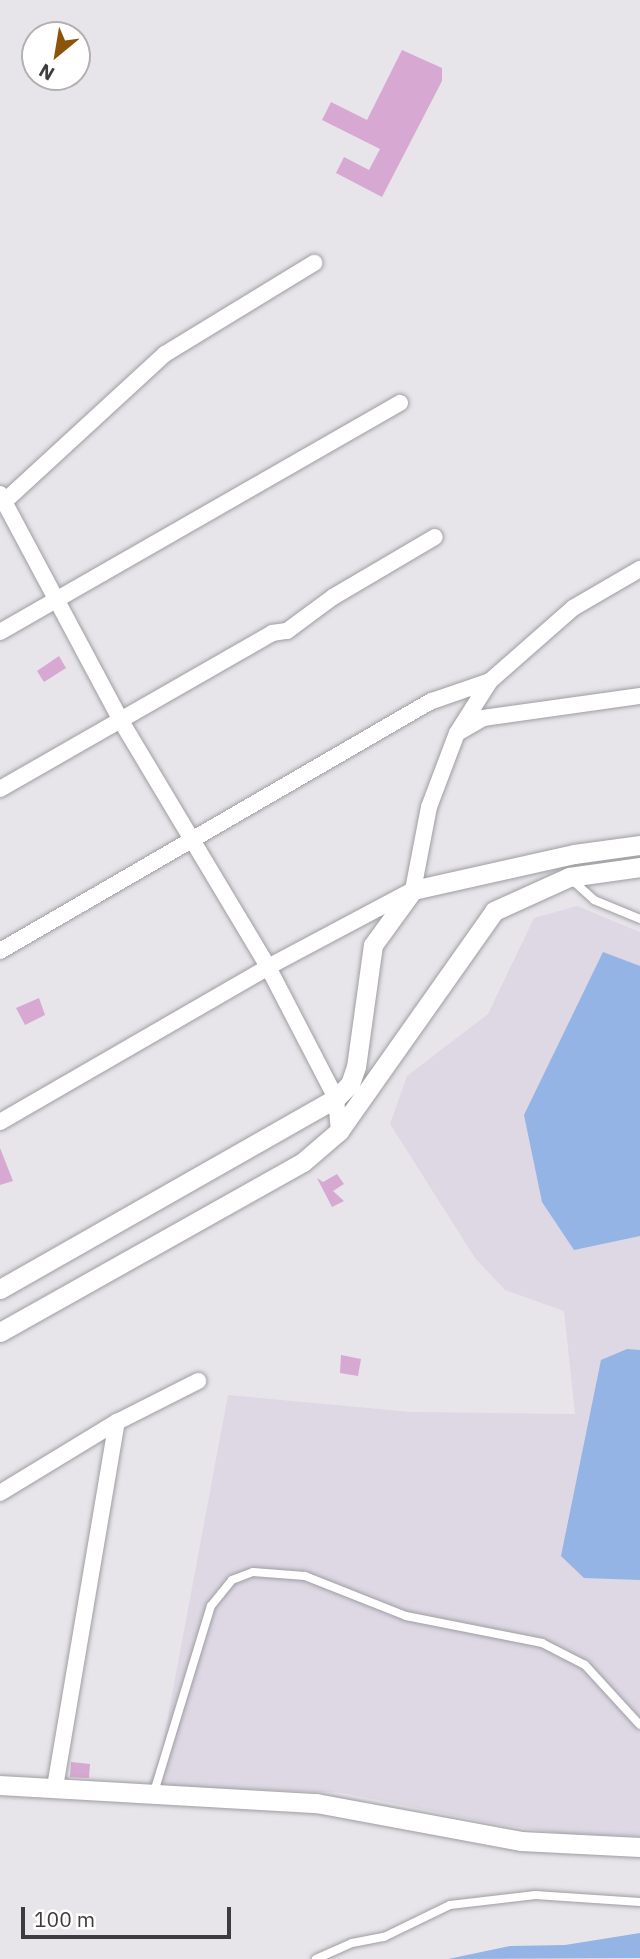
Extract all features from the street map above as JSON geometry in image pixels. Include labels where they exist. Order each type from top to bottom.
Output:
[{"type":"street","points":[[314,263],[165,354],[3,497],[121,720],[268,967],[336,1098],[339,1131]]},
{"type":"street","points":[[0,632],[400,402]]},
{"type":"street","points":[[0,789],[272,633],[287,631],[333,597],[435,537]]},
{"type":"street","points":[[0,1289],[336,1098],[350,1084],[356,1067],[373,944],[413,890],[429,807],[457,733],[490,681],[573,608],[640,569]]},
{"type":"street","points":[[0,951],[432,701],[490,681]]},
{"type":"street","points":[[457,733],[483,718],[640,696]]},
{"type":"street","points":[[0,1122],[268,967],[413,890],[574,854],[640,845]]},
{"type":"street","points":[[0,1332],[303,1162],[339,1131],[494,911],[569,877],[640,867]]},
{"type":"street","points":[[0,1493],[117,1422],[198,1381]]},
{"type":"street","points":[[55,1787],[117,1422]]},
{"type":"street","points":[[0,1785],[316,1803],[522,1841],[640,1847]]},
{"type":"lane","points":[[569,877],[594,900],[640,919]]},
{"type":"lane","points":[[153,1794],[163,1774],[211,1606],[232,1580],[253,1572],[305,1576],[406,1616],[542,1643],[585,1665],[640,1725]]},
{"type":"lane","points":[[316,1959],[352,1943],[384,1937],[450,1905],[535,1895],[640,1902]]},
{"type":"shaded area","points":[[577,906],[640,932],[640,1836],[566,1834],[495,1824],[343,1793],[148,1785],[161,1754],[228,1395],[411,1412],[575,1414],[564,1311],[505,1290],[475,1258],[390,1124],[407,1076],[488,1014],[534,918]]},
{"type":"water","points":[[603,952],[640,966],[640,1236],[574,1250],[542,1202],[524,1115]]},
{"type":"water","points":[[627,1349],[640,1350],[640,1580],[584,1578],[561,1556],[601,1360]]},
{"type":"water","points":[[640,1933],[640,1958],[448,1959],[510,1946],[565,1945]]},
{"type":"building","points":[[402,50],[442,68],[442,81],[382,197],[336,173],[344,157],[369,170],[380,149],[322,120],[331,102],[367,120]]},
{"type":"building","points":[[59,656],[66,668],[44,682],[37,671]]},
{"type":"building","points":[[39,998],[45,1015],[25,1025],[16,1008]]},
{"type":"building","points":[[0,1148],[13,1181],[0,1185]]},
{"type":"building","points":[[337,1174],[344,1184],[333,1191],[344,1201],[332,1207],[317,1178],[323,1182]]},
{"type":"building","points":[[341,1355],[361,1359],[358,1376],[340,1373]]},
{"type":"building","points":[[71,1762],[90,1764],[89,1778],[70,1777]]}]
